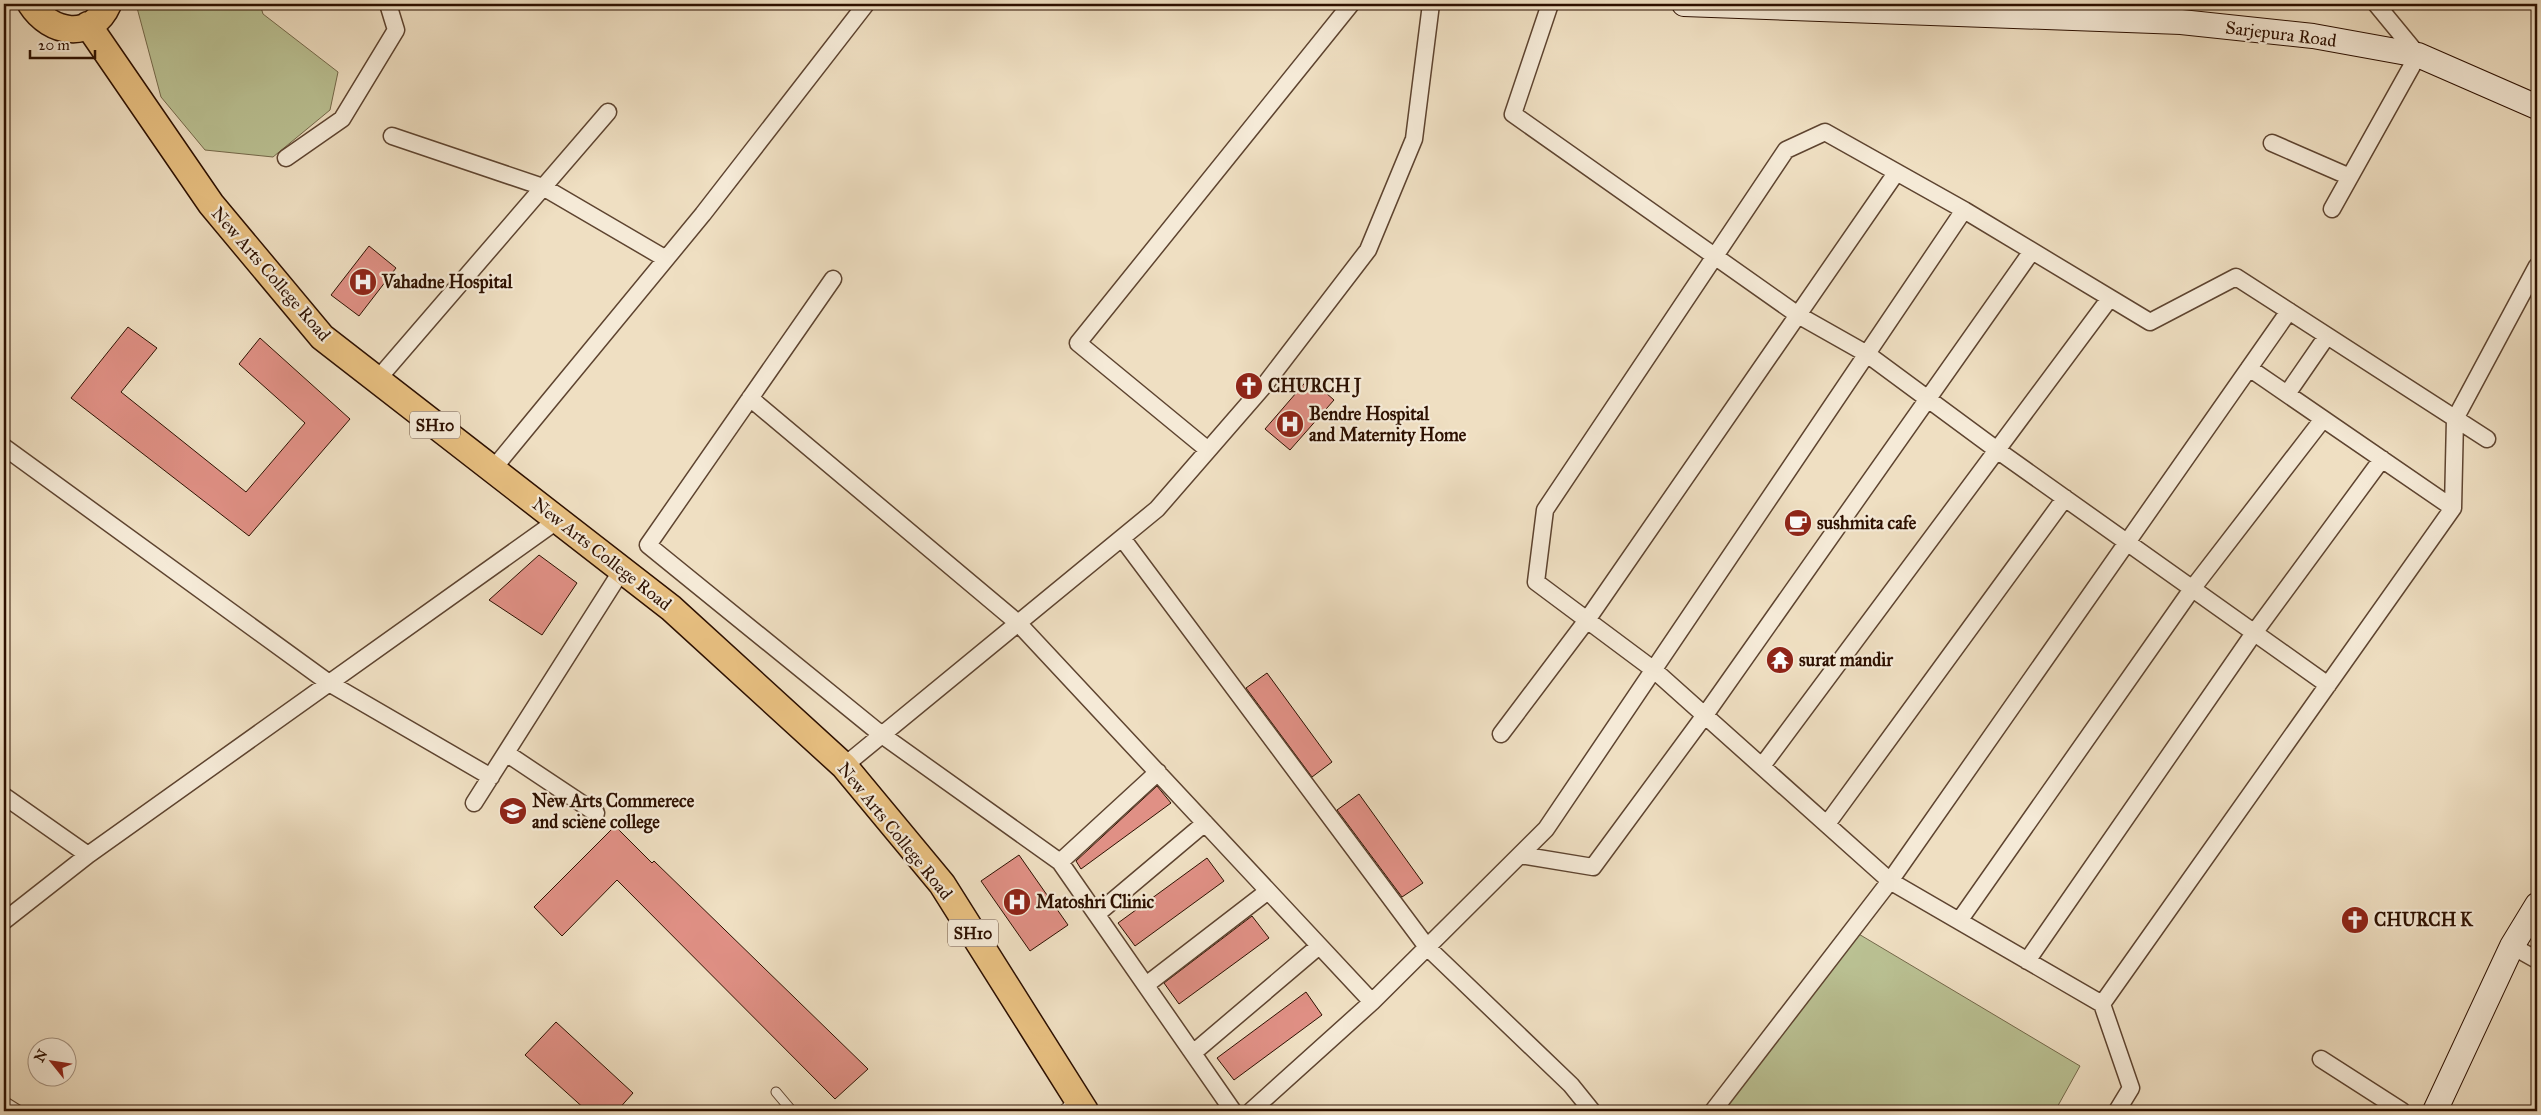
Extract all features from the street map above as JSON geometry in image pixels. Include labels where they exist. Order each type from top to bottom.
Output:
[{"type":"main road","points":[[30,4],[39,16],[54,26],[71,29],[88,25],[104,12],[108,4]]},
{"type":"main road","name":"New Arts College Road","points":[[88,25],[211,204],[322,337],[671,608],[844,766],[942,884],[1075,1107]]},
{"type":"street","points":[[286,158],[342,119],[396,30],[388,4]]},
{"type":"street","points":[[493,469],[666,259],[866,4]]},
{"type":"street","points":[[1208,450],[1078,343],[1350,4]]},
{"type":"street","points":[[844,766],[1157,509],[1263,387],[1368,250],[1414,139],[1430,4]]},
{"type":"street","points":[[1550,4],[1513,114],[1714,258],[1798,315],[1867,354],[1997,450],[2328,685]]},
{"type":"street","name":"Sarjepura Road","points":[[1684,4],[2181,22],[2313,36],[2418,55],[2537,107]]},
{"type":"street","points":[[2332,209],[2418,55],[2376,4]]},
{"type":"street","points":[[377,380],[608,112]]},
{"type":"street","points":[[2117,1111],[2131,1088],[2102,1004],[1890,881],[1654,670],[1536,582],[1545,510],[1786,150],[1825,132],[1964,210],[2150,322],[2236,277],[2487,439]]},
{"type":"street","points":[[392,136],[542,188],[666,259]]},
{"type":"street","points":[[2272,143],[2350,177]]},
{"type":"street","points":[[1501,734],[1587,620],[1896,173]]},
{"type":"street","points":[[1251,1111],[1372,1002],[1546,829],[1964,210]]},
{"type":"street","points":[[1520,855],[1593,867],[1705,715],[2032,251]]},
{"type":"street","points":[[2102,1004],[2454,508],[2455,419],[2537,266]]},
{"type":"street","points":[[833,279],[648,545],[882,735],[1060,862],[1233,1111]]},
{"type":"street","points":[[1762,766],[2110,298]]},
{"type":"street","points":[[1713,1111],[1890,881],[2289,311]]},
{"type":"street","points":[[2287,394],[2327,336]]},
{"type":"street","points":[[2249,368],[2454,508]]},
{"type":"street","points":[[750,398],[1018,623],[1372,1002]]},
{"type":"street","points":[[1959,921],[2192,589],[2323,419]]},
{"type":"street","points":[[4,447],[329,683],[491,777]]},
{"type":"street","points":[[2028,961],[2254,633],[2382,459]]},
{"type":"street","points":[[1827,824],[2065,498]]},
{"type":"street","points":[[4,921],[88,855],[558,520]]},
{"type":"street","points":[[1122,538],[1427,947],[1571,1086],[1592,1111]]},
{"type":"street","points":[[474,803],[622,570]]},
{"type":"street","points":[[506,753],[596,813]]},
{"type":"street","points":[[1060,862],[1158,772]]},
{"type":"street","points":[[4,796],[88,855]]},
{"type":"street","points":[[1097,914],[1205,823]]},
{"type":"street","points":[[1146,985],[1268,891]]},
{"type":"street","points":[[2435,1111],[2512,946],[2537,905]]},
{"type":"street","points":[[1193,1053],[1319,946]]},
{"type":"street","points":[[2512,946],[2537,960]]},
{"type":"street","points":[[2321,1059],[2402,1111]]},
{"type":"lane","points":[[776,1092],[792,1111]]},
{"type":"lane","points":[[4,1101],[20,1111]]},
{"type":"green space","points":[[136,4],[260,4],[263,14],[338,72],[330,110],[273,157],[205,150],[161,97]]},
{"type":"green space","points":[[1852,930],[2080,1066],[2055,1111],[1713,1111]]},
{"type":"building","points":[[369,246],[396,268],[359,316],[331,295]]},
{"type":"building","points":[[128,327],[157,348],[121,392],[246,492],[305,423],[239,364],[260,338],[350,419],[249,536],[71,398]]},
{"type":"building","points":[[1309,378],[1334,400],[1290,450],[1265,429]]},
{"type":"building","points":[[539,555],[577,583],[542,635],[489,600]]},
{"type":"building","points":[[1267,673],[1332,762],[1312,777],[1246,688]]},
{"type":"building","points":[[1157,786],[1171,803],[1081,869],[1076,861]]},
{"type":"building","points":[[1359,794],[1423,883],[1402,897],[1337,810]]},
{"type":"building","points":[[615,826],[652,863],[654,861],[868,1069],[835,1099],[617,880],[562,936],[534,907]]},
{"type":"building","points":[[1019,855],[1068,925],[1030,951],[981,881]]},
{"type":"building","points":[[1207,858],[1224,881],[1135,946],[1118,923]]},
{"type":"building","points":[[1252,916],[1269,938],[1179,1004],[1164,983]]},
{"type":"building","points":[[1306,992],[1322,1015],[1234,1080],[1217,1058]]},
{"type":"building","points":[[556,1022],[633,1093],[617,1111],[587,1111],[525,1055]]},
{"type":"place","name":"Vahadne Hospital","points":[[363,282]]},
{"type":"place","name":"CHURCH J","points":[[1249,386]]},
{"type":"place","name":"Bendre Hospital and Maternity Home","points":[[1290,424]]},
{"type":"place","name":"sushmita cafe","points":[[1798,523]]},
{"type":"place","name":"surat mandir","points":[[1780,660]]},
{"type":"place","name":"New Arts Commerece and sciene college","points":[[513,811]]},
{"type":"place","name":"Matoshri Clinic","points":[[1017,902]]},
{"type":"place","name":"CHURCH K","points":[[2355,920]]}]
